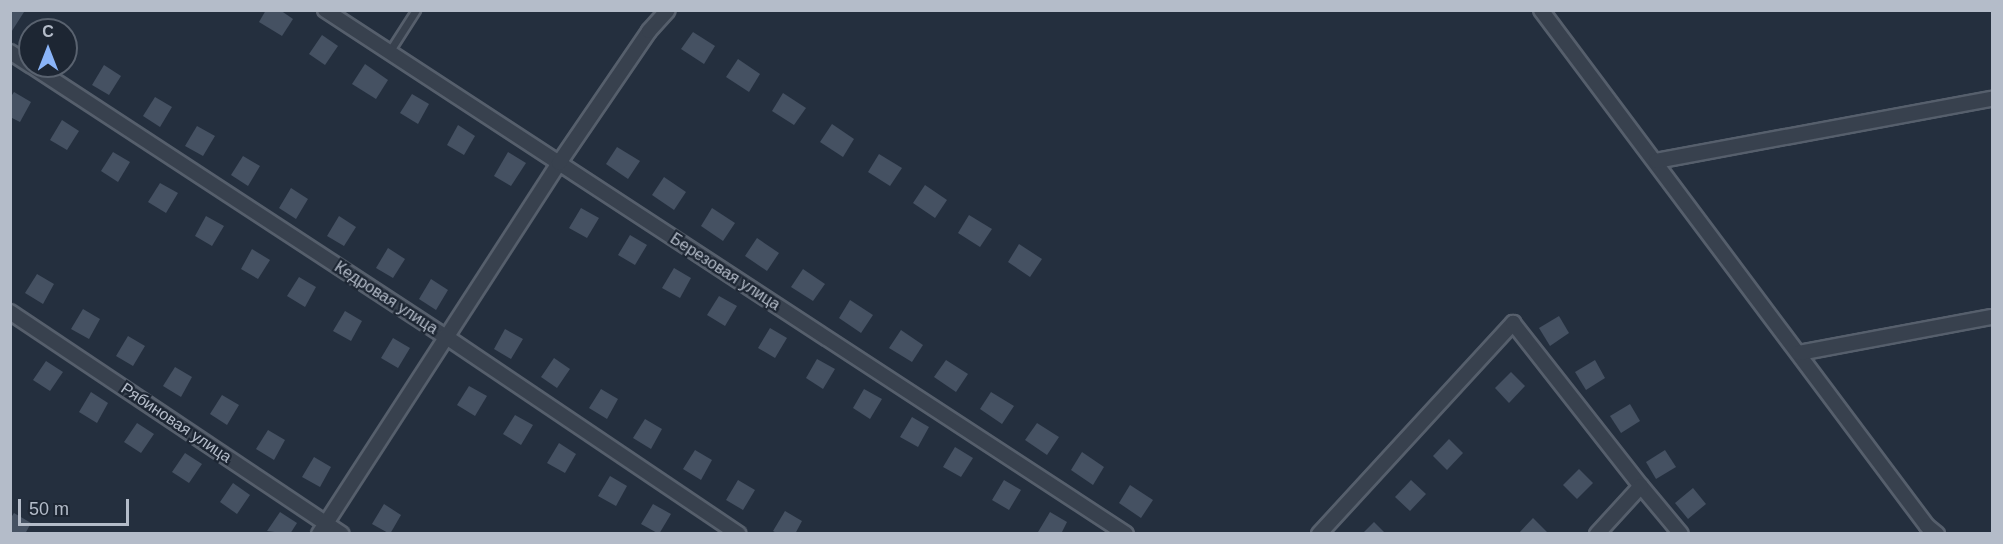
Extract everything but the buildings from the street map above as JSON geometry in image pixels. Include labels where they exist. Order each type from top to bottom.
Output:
[{"type":"street","name":"Березовая улица","points":[[325,10],[1126,534]]},
{"type":"street","points":[[323,529],[445,336],[559,163],[649,31],[668,10]]},
{"type":"street","points":[[1541,10],[1928,526],[1937,534]]},
{"type":"street","name":"Кедровая улица","points":[[51,78],[445,336],[738,534]]},
{"type":"street","points":[[1656,161],[1992,99]]},
{"type":"street","name":"Рябиновая улица","points":[[10,312],[323,529],[342,534]]},
{"type":"street","points":[[1799,353],[1992,317]]},
{"type":"street","points":[[1318,534],[1513,323],[1641,486],[1682,534]]},
{"type":"street","points":[[1597,534],[1641,486]]},
{"type":"lane","points":[[389,52],[416,10]]}]
